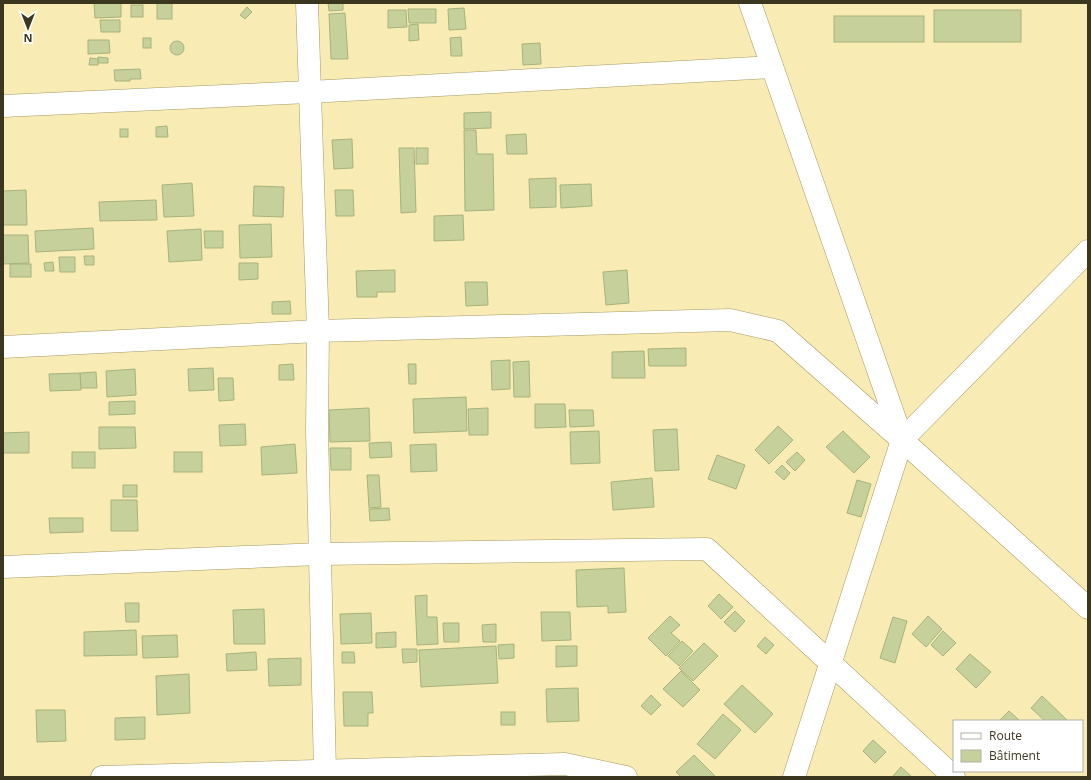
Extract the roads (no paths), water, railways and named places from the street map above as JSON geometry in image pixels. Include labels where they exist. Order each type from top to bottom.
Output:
[{"type":"street","points":[[307,3],[318,332],[317,431],[325,771]]},
{"type":"street","points":[[750,3],[902,440]]},
{"type":"street","points":[[3,106],[309,92],[772,67]]},
{"type":"street","points":[[794,777],[902,440],[1088,251]]},
{"type":"street","points":[[3,347],[318,332],[730,320],[778,332],[902,440],[1088,608]]},
{"type":"street","points":[[3,567],[320,554],[706,549],[954,777]]},
{"type":"street","points":[[102,777],[253,775],[325,771],[565,764],[626,777]]}]
